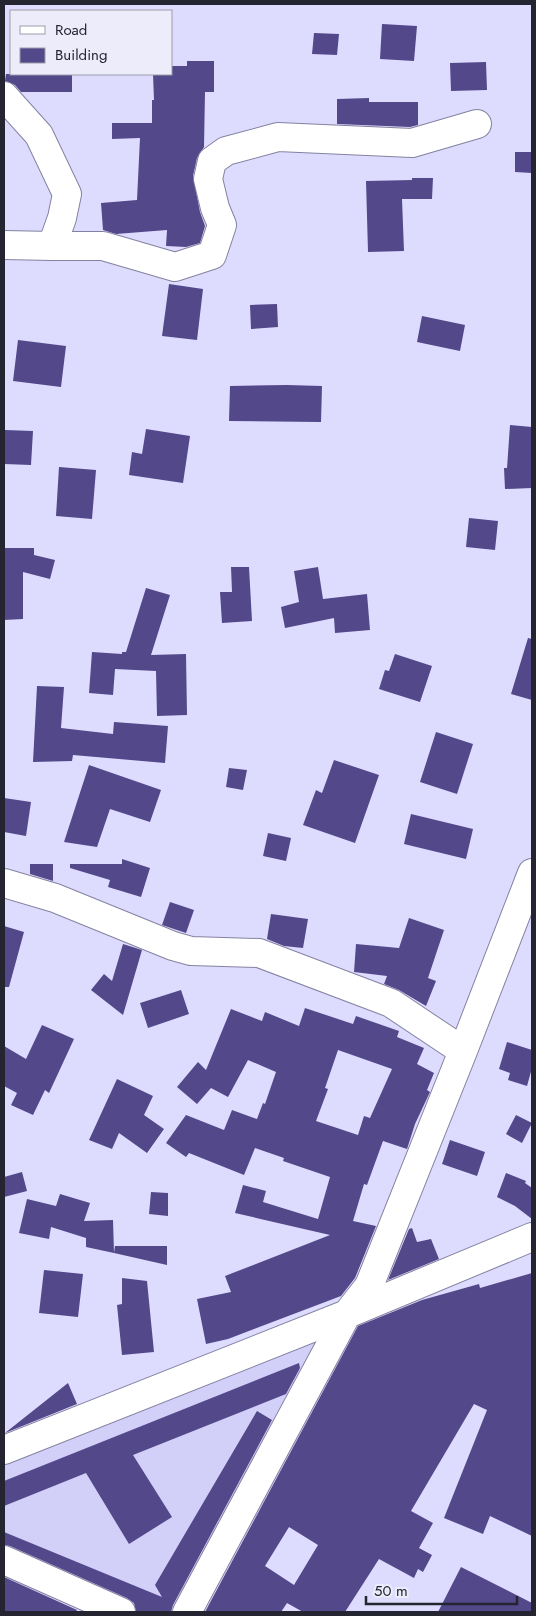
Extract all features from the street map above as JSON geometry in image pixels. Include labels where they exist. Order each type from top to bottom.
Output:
[{"type":"street","points":[[4,96],[39,135],[67,194],[62,218],[52,246]]},
{"type":"street","points":[[4,245],[103,246],[175,266],[212,255],[222,225],[215,208],[208,179],[212,161],[226,151],[278,137],[412,143],[477,124]]},
{"type":"street","points":[[187,1612],[347,1314],[369,1286],[532,873]]},
{"type":"street","points":[[4,883],[55,898],[173,946],[191,951],[259,953],[391,1003],[463,1051]]},
{"type":"street","points":[[4,1450],[347,1314],[532,1237]]},
{"type":"street","points":[[4,1560],[121,1612]]},
{"type":"shaded area","points":[[321,1337],[329,1347],[173,1612],[156,1612],[4,1548],[4,1461]]},
{"type":"building","points":[[382,24],[417,26],[414,61],[380,59]]},
{"type":"building","points":[[314,33],[339,34],[337,55],[312,54]]},
{"type":"building","points":[[187,61],[214,61],[214,92],[205,92],[204,147],[197,158],[193,176],[200,212],[205,226],[200,243],[186,247],[166,246],[167,230],[116,234],[103,230],[101,203],[137,200],[140,138],[112,139],[112,123],[152,123],[152,100],[154,100],[153,75],[172,75],[172,66],[187,66]]},
{"type":"building","points":[[486,62],[487,90],[451,91],[450,63]]},
{"type":"building","points":[[6,74],[72,75],[72,92],[21,92],[15,85],[5,81]]},
{"type":"building","points":[[369,98],[369,102],[418,102],[418,125],[410,127],[337,124],[337,99]]},
{"type":"building","points":[[515,152],[532,152],[532,173],[515,172]]},
{"type":"building","points":[[412,178],[433,178],[432,199],[402,199],[404,251],[368,252],[366,181],[412,180]]},
{"type":"building","points":[[169,284],[203,289],[197,340],[162,336]]},
{"type":"building","points":[[277,304],[278,327],[251,329],[250,305]]},
{"type":"building","points":[[422,316],[465,325],[460,351],[417,342]]},
{"type":"building","points":[[18,340],[66,346],[61,387],[13,381]]},
{"type":"building","points":[[230,386],[322,386],[321,422],[229,421]]},
{"type":"building","points":[[510,425],[532,427],[532,488],[505,489],[504,468],[507,468]]},
{"type":"building","points":[[146,429],[190,436],[183,483],[129,475],[132,452],[142,454]]},
{"type":"building","points":[[5,430],[33,431],[31,465],[4,464]]},
{"type":"building","points":[[59,467],[96,470],[92,519],[56,516]]},
{"type":"building","points":[[469,518],[498,521],[495,550],[466,547]]},
{"type":"building","points":[[4,548],[34,548],[34,555],[55,560],[50,579],[23,572],[23,619],[4,620]]},
{"type":"building","points":[[231,567],[249,567],[252,621],[222,623],[220,592],[232,592]]},
{"type":"building","points":[[318,567],[323,599],[367,594],[370,630],[335,633],[334,618],[285,628],[281,607],[299,602],[294,571]]},
{"type":"building","points":[[146,588],[170,595],[151,655],[186,654],[187,715],[157,716],[156,671],[115,669],[113,695],[89,693],[92,652],[122,654],[122,652],[126,652]]},
{"type":"building","points":[[528,638],[532,639],[532,700],[511,694]]},
{"type":"building","points":[[395,654],[432,666],[420,702],[379,689],[385,670],[389,671]]},
{"type":"building","points":[[37,686],[64,687],[61,728],[113,734],[114,722],[168,726],[165,763],[73,755],[72,761],[33,762]]},
{"type":"building","points":[[436,732],[473,744],[457,794],[420,782]]},
{"type":"building","points":[[334,760],[379,775],[355,843],[303,825],[316,790],[322,793]]},
{"type":"building","points":[[89,765],[161,790],[150,822],[110,809],[97,847],[64,842]]},
{"type":"building","points":[[229,768],[247,770],[243,790],[226,787]]},
{"type":"building","points":[[4,798],[31,802],[26,836],[4,832]]},
{"type":"building","points":[[411,814],[473,829],[466,859],[404,844]]},
{"type":"building","points":[[268,833],[291,838],[286,861],[263,856]]},
{"type":"building","points":[[122,859],[150,868],[141,897],[108,887],[110,880],[70,868],[70,864],[122,864]]},
{"type":"building","points":[[30,864],[53,864],[53,881],[30,874]]},
{"type":"building","points":[[170,902],[194,910],[186,933],[162,925]]},
{"type":"building","points":[[271,914],[308,919],[303,948],[284,946],[267,939]]},
{"type":"building","points":[[409,918],[444,930],[428,978],[436,981],[426,1006],[399,990],[384,984],[387,976],[354,972],[356,944],[399,948]]},
{"type":"building","points":[[4,926],[24,932],[9,987],[4,987]]},
{"type":"building","points":[[123,944],[142,950],[123,1015],[91,990],[104,974],[112,981]]},
{"type":"building","points":[[181,990],[189,1014],[148,1028],[140,1003]]},
{"type":"building","points":[[305,1008],[353,1024],[356,1016],[399,1031],[397,1037],[424,1048],[417,1064],[434,1073],[427,1090],[430,1092],[415,1124],[407,1149],[383,1141],[367,1185],[364,1184],[353,1221],[376,1226],[355,1278],[341,1296],[228,1339],[206,1344],[197,1299],[231,1292],[225,1276],[330,1235],[235,1213],[243,1185],[266,1191],[263,1202],[318,1219],[330,1177],[283,1161],[284,1158],[255,1148],[244,1175],[189,1153],[186,1157],[166,1143],[186,1115],[224,1130],[232,1110],[257,1119],[263,1103],[265,1104],[276,1072],[248,1060],[228,1097],[211,1088],[197,1104],[177,1087],[198,1062],[206,1070],[231,1009],[262,1021],[265,1012],[299,1026]],"holes":[[[338,1050],[392,1069],[370,1118],[364,1116],[358,1135],[316,1121],[328,1089],[325,1088]]]},
{"type":"building","points":[[42,1025],[74,1039],[49,1093],[45,1090],[33,1115],[11,1105],[17,1093],[4,1086],[4,1046],[26,1059]]},
{"type":"building","points":[[507,1042],[532,1050],[532,1068],[527,1086],[508,1080],[510,1073],[499,1069]]},
{"type":"building","points":[[117,1079],[153,1096],[144,1115],[164,1129],[147,1153],[119,1133],[112,1149],[89,1140]]},
{"type":"building","points":[[516,1115],[532,1123],[522,1143],[506,1134]]},
{"type":"building","points":[[450,1140],[485,1152],[477,1176],[442,1164]]},
{"type":"building","points":[[22,1172],[27,1191],[4,1197],[4,1177]]},
{"type":"building","points":[[506,1173],[526,1181],[525,1183],[532,1188],[532,1219],[515,1206],[497,1197]]},
{"type":"building","points":[[151,1192],[168,1193],[168,1216],[149,1214]]},
{"type":"building","points":[[60,1194],[90,1203],[84,1221],[113,1220],[114,1253],[86,1247],[86,1238],[51,1227],[49,1239],[19,1233],[27,1199],[56,1206]]},
{"type":"building","points":[[412,1228],[417,1242],[431,1239],[439,1259],[388,1280],[409,1229]]},
{"type":"building","points":[[115,1246],[167,1246],[167,1265],[114,1253]]},
{"type":"building","points":[[44,1270],[83,1274],[78,1317],[39,1313]]},
{"type":"building","points":[[532,1273],[532,1536],[490,1516],[483,1534],[444,1518],[487,1410],[474,1404],[411,1511],[433,1523],[419,1548],[432,1555],[423,1572],[418,1569],[414,1578],[379,1559],[345,1612],[303,1612],[287,1603],[281,1612],[205,1612],[358,1326],[422,1300],[479,1284],[480,1288]],"holes":[[[289,1527],[318,1545],[294,1585],[265,1566]]]},
{"type":"building","points":[[122,1278],[147,1281],[154,1352],[122,1355],[117,1305],[122,1304]]},
{"type":"building","points":[[299,1363],[300,1368],[286,1394],[133,1455],[172,1517],[129,1544],[86,1473],[4,1506],[4,1481]]},
{"type":"building","points":[[68,1383],[77,1404],[5,1433]]},
{"type":"building","points":[[257,1411],[272,1420],[171,1612],[136,1612],[134,1603],[127,1598],[4,1545],[4,1532],[162,1597],[155,1585]]},
{"type":"building","points":[[461,1567],[532,1603],[532,1612],[438,1612]]},
{"type":"building","points":[[4,1577],[77,1610],[76,1612],[4,1612]]}]
